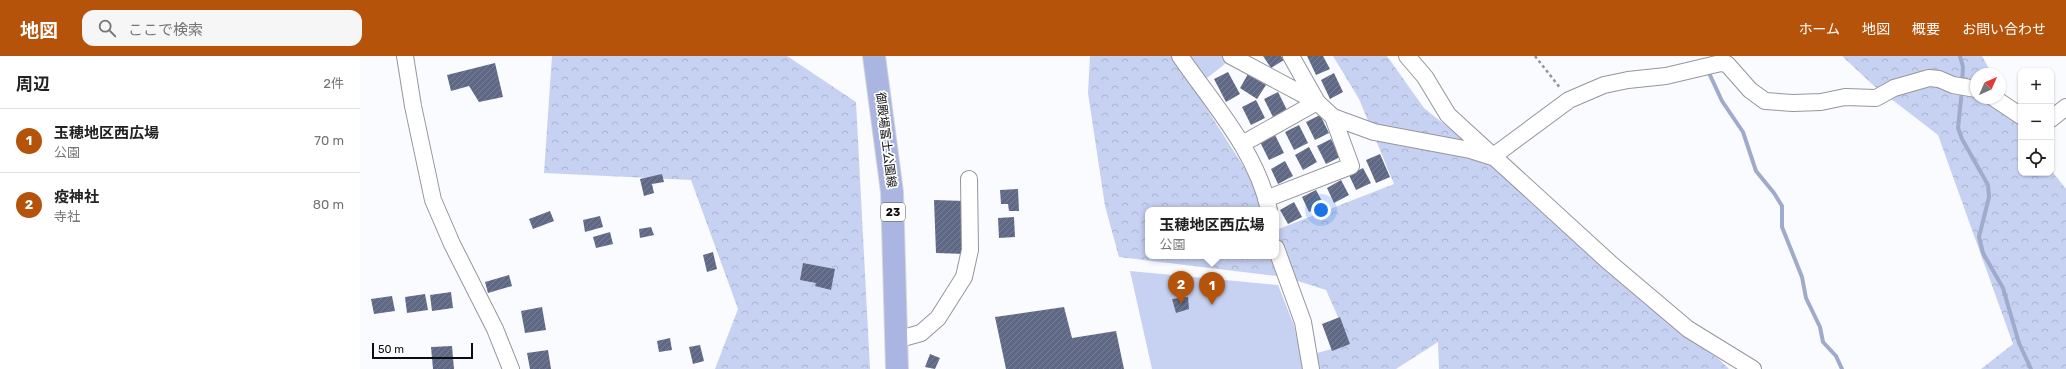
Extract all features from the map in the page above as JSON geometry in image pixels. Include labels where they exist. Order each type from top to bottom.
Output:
[{"type":"main road","name":"御殿場富士公園線","points":[[874,56],[892,192],[897,369]]},
{"type":"street","points":[[405,56],[413,106],[433,200],[452,244],[496,329],[511,369]]},
{"type":"street","points":[[1180,56],[1242,144],[1256,171],[1267,204],[1351,166],[1333,117]]},
{"type":"street","points":[[1231,56],[1317,102],[1333,117],[1374,132],[1470,150],[1492,157]]},
{"type":"street","points":[[1291,56],[1317,102]]},
{"type":"street","points":[[1407,56],[1425,77],[1448,115],[1492,157],[1610,263],[1688,329],[1753,369]]},
{"type":"street","points":[[1492,157],[1569,100],[1604,85],[1628,80],[1666,76],[1721,63],[1728,64],[1750,90],[1765,101],[1793,103],[1821,102],[1845,97],[1876,98],[1894,88],[1929,78],[1939,79],[1953,85],[1970,88]]},
{"type":"street","points":[[1242,144],[1317,102]]},
{"type":"street","points":[[2003,104],[2018,114]]},
{"type":"street","points":[[2054,117],[2066,107]]},
{"type":"street","points":[[896,340],[921,333],[938,318],[964,277],[970,250],[970,179]]},
{"type":"street","points":[[1279,256],[1303,322],[1311,369]]},
{"type":"path","points":[[1535,56],[1569,100]]},
{"type":"green space","points":[[552,56],[787,56],[856,102],[870,369],[715,369],[738,309],[691,180],[544,173]]},
{"type":"green space","points":[[1090,56],[1173,56],[1249,175],[1263,207],[1145,207],[1145,259],[1279,259],[1279,229],[1394,184],[1359,99],[1333,56],[1387,56],[1424,108],[1528,192],[1594,260],[1682,333],[1720,360],[1729,369],[1439,369],[1438,342],[1396,369],[1320,369],[1317,353],[1350,344],[1326,290],[1285,277],[1119,257],[1105,206],[1088,93]]},
{"type":"green space","points":[[1183,56],[1224,56],[1230,60],[1202,82]]},
{"type":"green space","points":[[1842,56],[1982,56],[1989,68],[1970,68],[1970,104],[2006,104],[2006,101],[2018,123],[2018,176],[2054,176],[2054,174],[2066,189],[2066,369],[1981,369],[2013,344],[1938,135],[1873,85]]},
{"type":"green space","points":[[1130,271],[1278,285],[1294,325],[1303,369],[1152,369]]},
{"type":"building","points":[[1263,56],[1281,56],[1284,60],[1271,68]]},
{"type":"building","points":[[1307,56],[1323,56],[1330,69],[1316,75]]},
{"type":"building","points":[[495,63],[503,97],[479,102],[469,86],[451,91],[447,75]]},
{"type":"building","points":[[1228,72],[1240,94],[1226,102],[1214,79]]},
{"type":"building","points":[[1334,73],[1343,92],[1330,99],[1321,80]]},
{"type":"building","points":[[1248,74],[1266,85],[1257,99],[1240,88]]},
{"type":"building","points":[[1278,92],[1287,110],[1273,117],[1264,99]]},
{"type":"building","points":[[1256,100],[1265,118],[1251,125],[1242,107]]},
{"type":"building","points":[[1320,115],[1329,133],[1315,140],[1306,122]]},
{"type":"building","points":[[1299,125],[1308,143],[1294,150],[1285,132]]},
{"type":"building","points":[[1275,135],[1284,153],[1269,160],[1260,142]]},
{"type":"building","points":[[1331,139],[1340,157],[1326,164],[1317,146]]},
{"type":"building","points":[[1309,147],[1317,162],[1303,170],[1295,155]]},
{"type":"building","points":[[1380,154],[1390,177],[1376,183],[1366,160]]},
{"type":"building","points":[[1285,161],[1293,176],[1278,184],[1271,169]]},
{"type":"building","points":[[1363,168],[1371,183],[1356,190],[1349,175]]},
{"type":"building","points":[[662,174],[664,182],[652,184],[654,193],[644,196],[640,179]]},
{"type":"building","points":[[1341,180],[1349,195],[1334,203],[1327,188]]},
{"type":"building","points":[[1018,189],[1019,211],[1009,211],[1008,204],[1001,204],[1000,190]]},
{"type":"building","points":[[1316,190],[1324,205],[1309,212],[1302,197]]},
{"type":"building","points":[[934,200],[965,201],[965,254],[936,253]]},
{"type":"building","points":[[1294,202],[1302,217],[1288,224],[1280,210]]},
{"type":"building","points":[[550,211],[554,221],[533,229],[529,219]]},
{"type":"building","points":[[600,216],[603,227],[585,232],[583,220]]},
{"type":"building","points":[[1014,217],[1015,237],[999,238],[998,218]]},
{"type":"building","points":[[651,227],[654,235],[640,238],[639,229]]},
{"type":"building","points":[[610,232],[613,244],[596,248],[593,237]]},
{"type":"building","points":[[713,252],[717,269],[707,272],[703,255]]},
{"type":"building","points":[[803,263],[835,269],[831,290],[815,286],[816,283],[800,280]]},
{"type":"building","points":[[509,275],[512,286],[488,293],[485,282]]},
{"type":"building","points":[[451,292],[453,308],[432,311],[430,295]]},
{"type":"building","points":[[425,294],[428,310],[407,313],[405,297]]},
{"type":"building","points":[[392,296],[395,311],[374,314],[371,299]]},
{"type":"building","points":[[1188,297],[1189,309],[1176,313],[1172,299]]},
{"type":"building","points":[[542,307],[546,330],[525,333],[521,311]]},
{"type":"building","points":[[1064,307],[1072,338],[1116,331],[1124,369],[1006,369],[995,317]]},
{"type":"building","points":[[1340,317],[1350,344],[1332,351],[1322,324]]},
{"type":"building","points":[[670,338],[672,350],[659,352],[657,341]]},
{"type":"building","points":[[700,345],[704,361],[693,364],[689,347]]},
{"type":"building","points":[[452,346],[454,369],[433,369],[431,347]]},
{"type":"building","points":[[548,350],[551,369],[530,369],[527,353]]},
{"type":"building","points":[[930,354],[940,358],[935,369],[925,367]]},
{"type":"waterway","points":[[1960,56],[1963,67],[1962,83]]},
{"type":"waterway","points":[[1709,73],[1722,101],[1743,132],[1756,171],[1774,193],[1782,206],[1782,227],[1802,277],[1806,298],[1820,327],[1823,342],[1836,356],[1842,369]]},
{"type":"waterway","points":[[1962,90],[1958,128],[1962,139],[1988,185],[1989,197],[1979,237],[1983,253],[2003,288],[2019,343],[2031,369]]},
{"type":"place","name":"疫神社","points":[[1181,304]]},
{"type":"place","name":"玉穂地区西広場","points":[[1212,305]]}]
